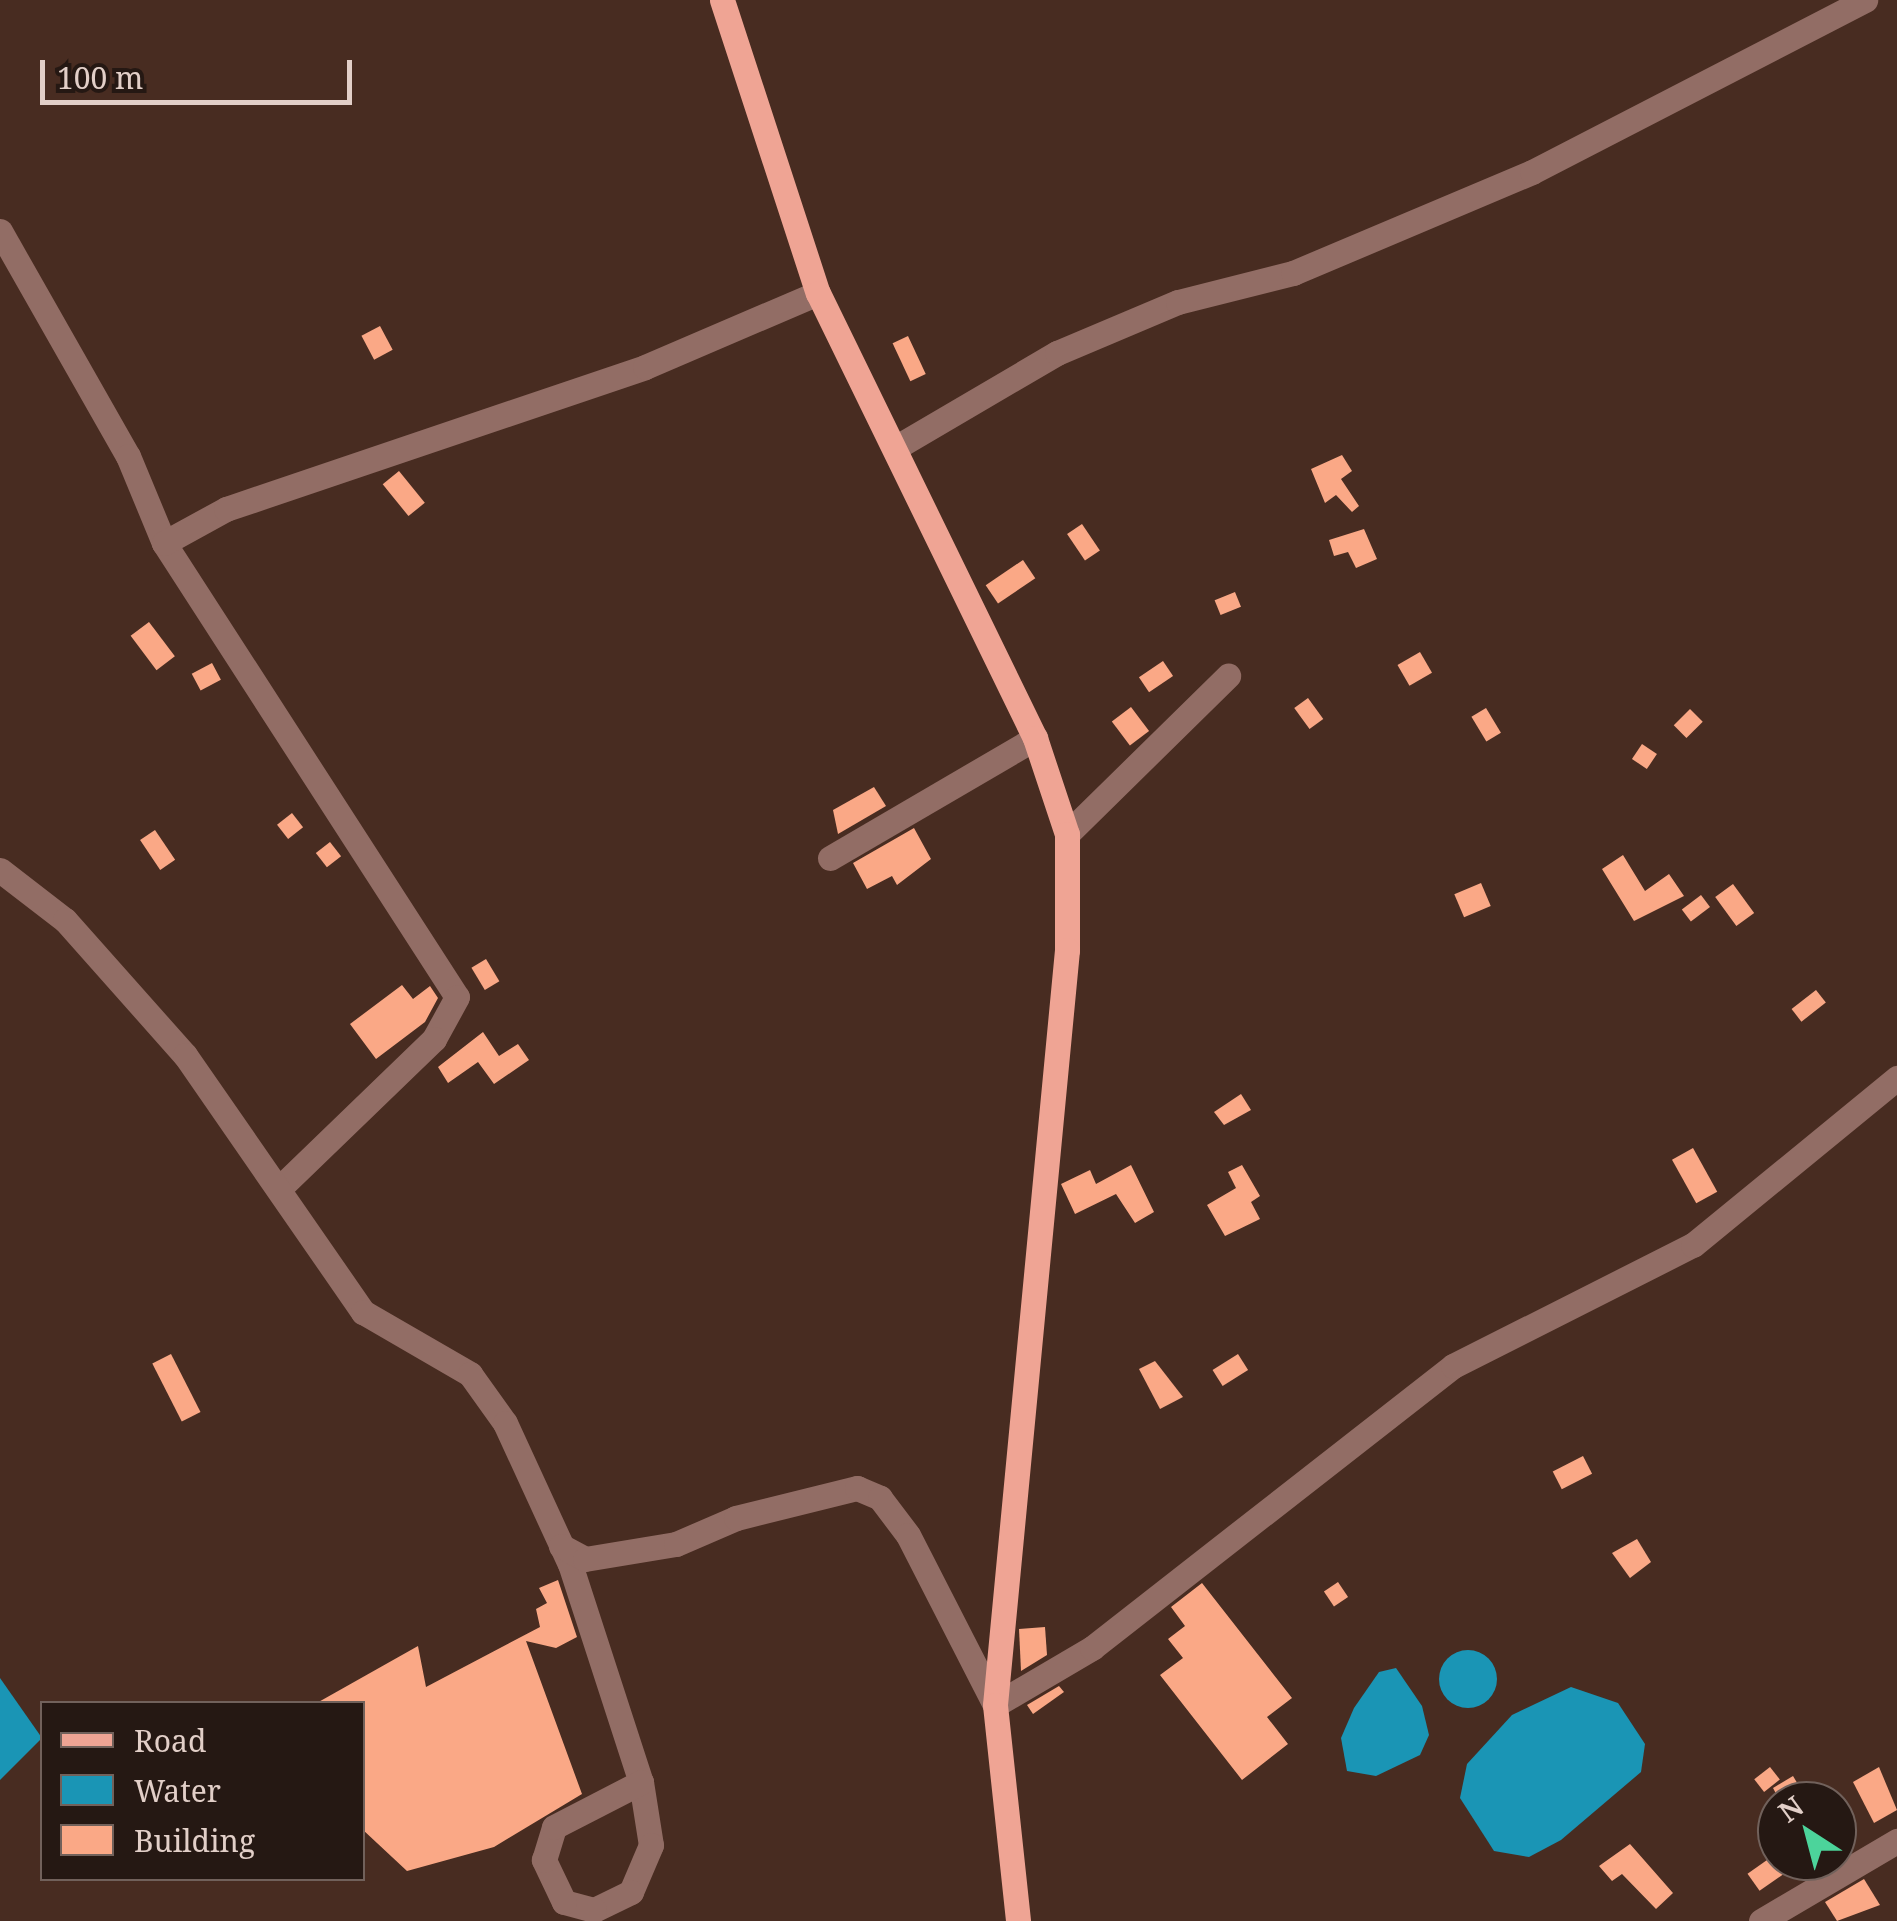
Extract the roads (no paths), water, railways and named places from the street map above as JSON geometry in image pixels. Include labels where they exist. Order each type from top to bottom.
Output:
[{"type":"main road","points":[[722,0],[818,293],[1035,738],[1067,834],[1067,950],[995,1704],[1018,1921]]},
{"type":"street","points":[[895,448],[1057,352],[1178,302],[1293,272],[1532,172],[1865,0]]},
{"type":"street","points":[[0,231],[128,456],[164,544],[457,997],[434,1039],[281,1187]]},
{"type":"street","points":[[164,544],[226,509],[645,367],[818,293]]},
{"type":"street","points":[[1067,834],[1228,676]]},
{"type":"street","points":[[830,858],[1035,738]]},
{"type":"street","points":[[0,870],[66,920],[185,1055],[281,1187],[363,1312],[470,1374],[506,1422],[561,1546],[641,1782],[651,1844],[631,1892],[594,1910],[564,1902],[544,1860],[554,1827],[641,1782]]},
{"type":"street","points":[[561,1546],[584,1558],[676,1544],[755,1512],[857,1488],[880,1498],[908,1535],[995,1704],[1092,1648],[1452,1366],[1693,1245],[1897,1078]]},
{"type":"street","points":[[1761,1921],[1897,1841]]},
{"type":"water","points":[[1468,1650],[1489,1658],[1497,1679],[1489,1700],[1468,1708],[1447,1700],[1439,1679],[1447,1658]]},
{"type":"water","points":[[1396,1668],[1422,1706],[1429,1735],[1420,1755],[1376,1776],[1347,1771],[1341,1738],[1354,1708],[1379,1672]]},
{"type":"water","points":[[0,1678],[40,1740],[0,1780]]},
{"type":"water","points":[[1571,1687],[1618,1703],[1645,1744],[1641,1772],[1561,1840],[1529,1857],[1494,1851],[1460,1798],[1467,1764],[1512,1715]]}]
